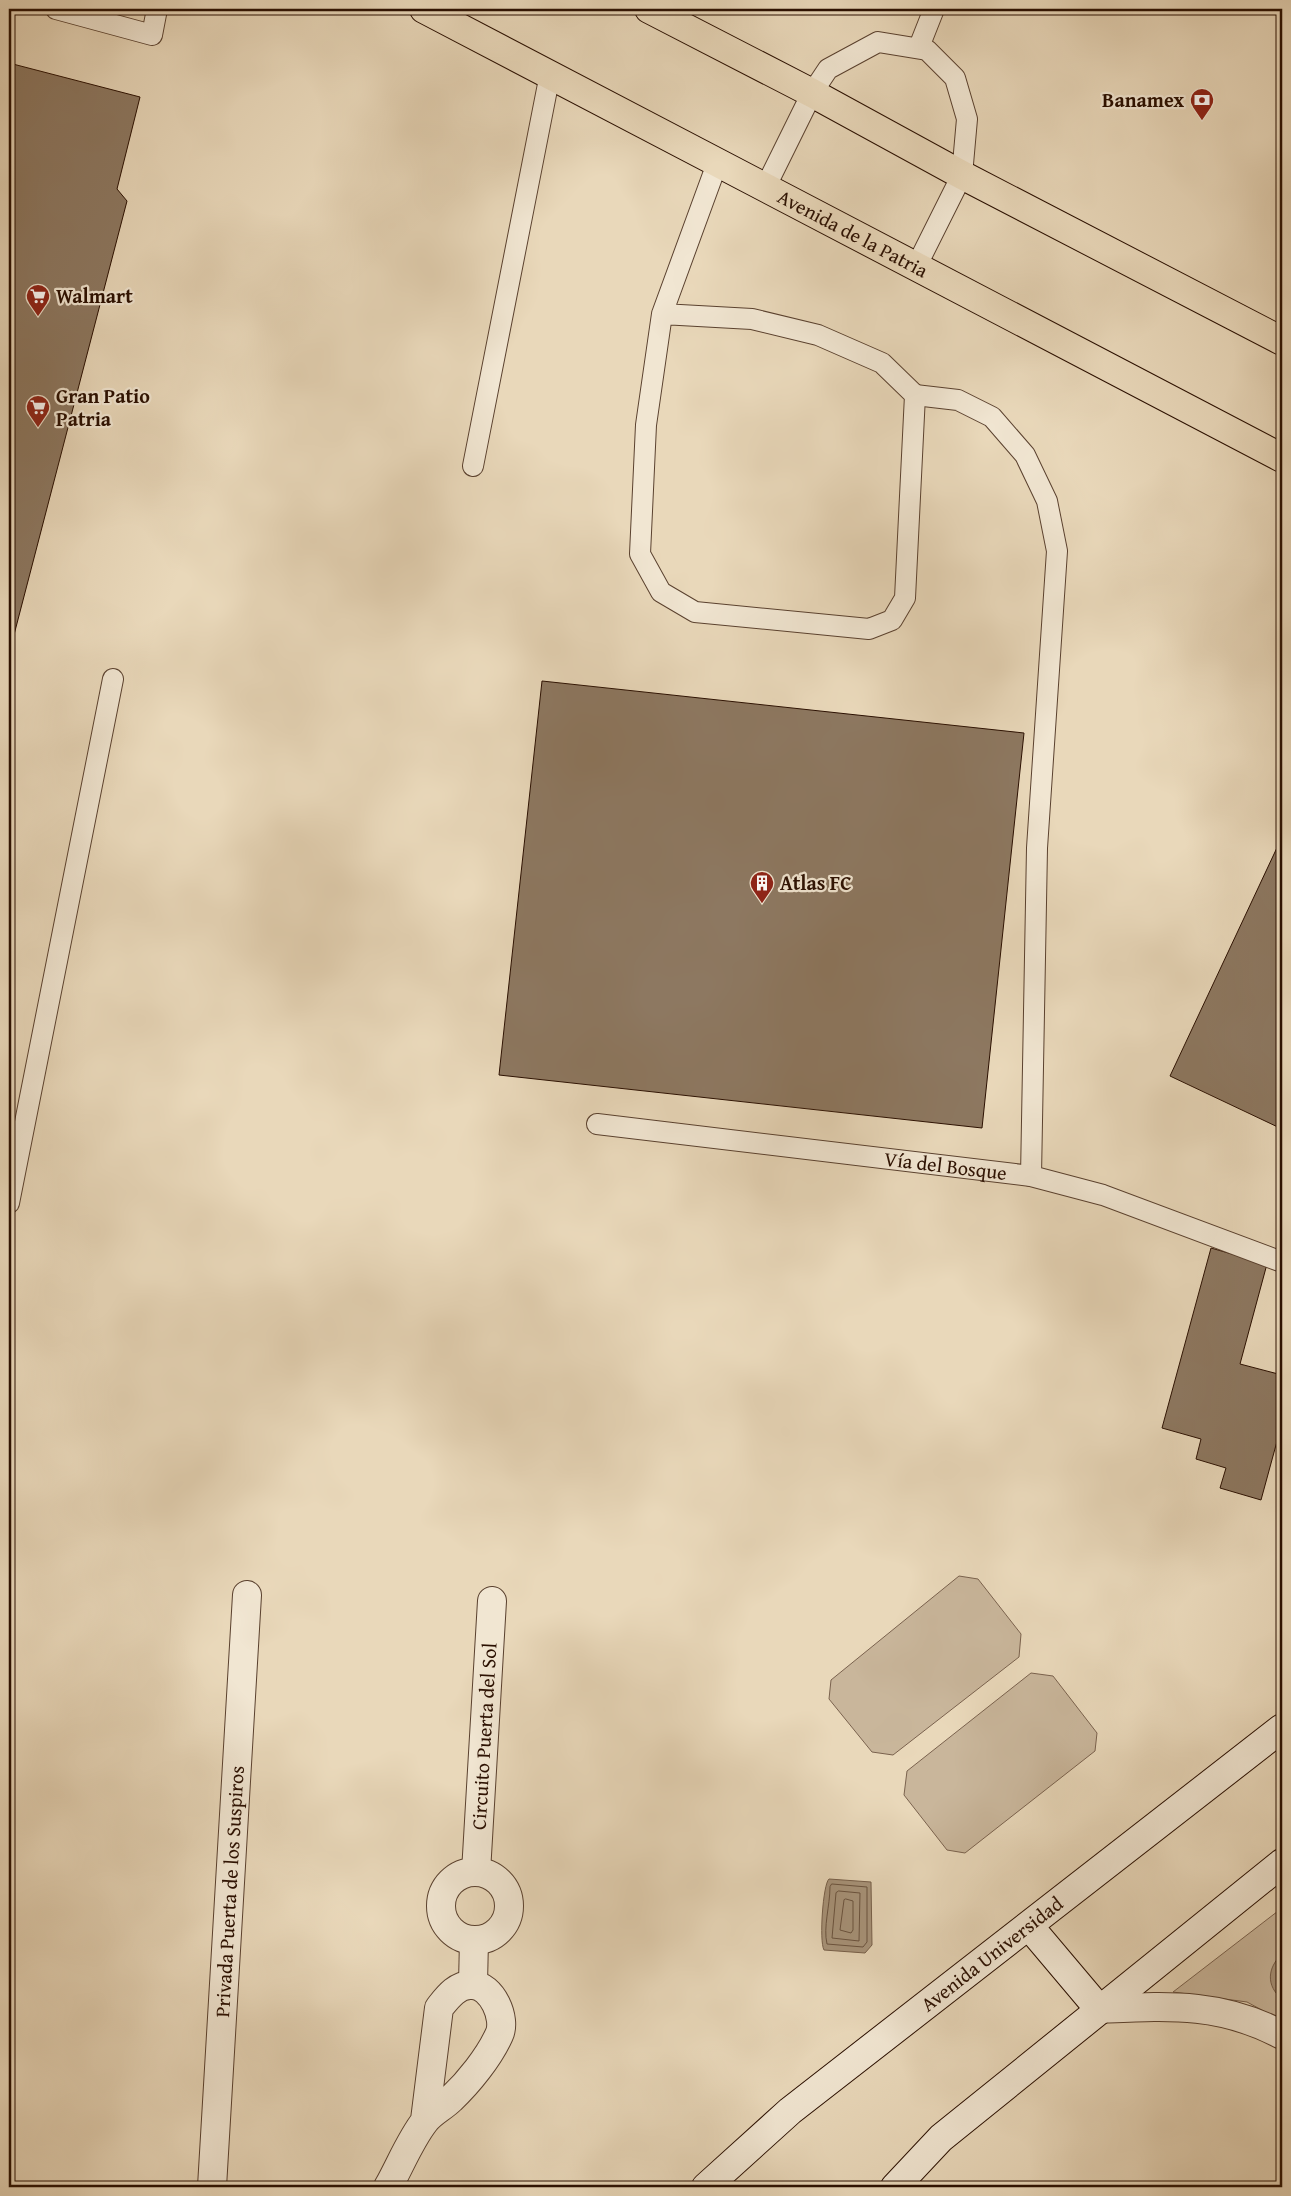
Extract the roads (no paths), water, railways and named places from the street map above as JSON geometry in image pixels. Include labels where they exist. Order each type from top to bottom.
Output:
[{"type":"main road","name":"Avenida de la Patria","points":[[424,9],[766,186],[916,267],[1282,458]]},
{"type":"main road","points":[[650,9],[812,93],[962,175],[1282,341]]},
{"type":"street","name":"Privada Puerta de los Suspiros","points":[[212,2187],[247,1595]]},
{"type":"street","name":"Circuito Puerta del Sol","points":[[476,1872],[492,1601]]},
{"type":"street","name":"Avenida Universidad","points":[[706,2187],[790,2111],[1282,1728]]},
{"type":"street","points":[[895,2187],[941,2138],[1282,1863]]},
{"type":"street","points":[[476,1872],[489,1875],[500,1882],[506,1894],[509,1907],[506,1920],[498,1930],[486,1938],[474,1940],[461,1937],[450,1929],[443,1918],[441,1905],[444,1892],[452,1881],[463,1874],[476,1872]]},
{"type":"street","points":[[1029,1926],[1099,2009]]},
{"type":"street","points":[[473,1984],[474,1940]]},
{"type":"street","points":[[388,2187],[425,2120],[439,2008],[449,1995],[461,1987],[473,1984],[485,1990],[495,2001],[500,2017],[500,2033],[490,2052],[452,2098],[425,2120]]},
{"type":"street","points":[[1099,2009],[1163,2006],[1213,2009],[1260,2023],[1282,2035]]},
{"type":"lane","points":[[56,9],[152,35],[157,9]]},
{"type":"lane","points":[[919,48],[934,9]]},
{"type":"lane","points":[[766,186],[812,93],[828,69],[878,42],[927,50],[955,78],[967,119],[962,175],[916,267]]},
{"type":"lane","points":[[473,466],[550,74]]},
{"type":"lane","points":[[718,161],[662,314],[646,425],[640,554],[661,592],[695,612],[869,629],[892,620],[905,598],[915,395]]},
{"type":"lane","points":[[662,314],[752,318],[818,336],[882,363],[915,395],[958,400],[992,417],[1026,455],[1048,501],[1057,551],[1036,848],[1031,1176]]},
{"type":"lane","points":[[9,1203],[114,679]]},
{"type":"lane","name":"Vía del Bosque","points":[[597,1124],[1031,1176],[1103,1195],[1282,1262]]},
{"type":"water","points":[[829,1879],[871,1882],[872,1945],[865,1953],[824,1950],[822,1913]]},
{"type":"water","points":[[1282,1954],[1282,1999],[1273,1988],[1270,1977],[1273,1965]]},
{"type":"place","name":"Banamex","points":[[1202,121]]},
{"type":"place","name":"Walmart","points":[[38,317]]},
{"type":"place","name":"Gran Patio Patria","points":[[38,428]]},
{"type":"place","name":"Atlas FC","points":[[762,904]]}]
